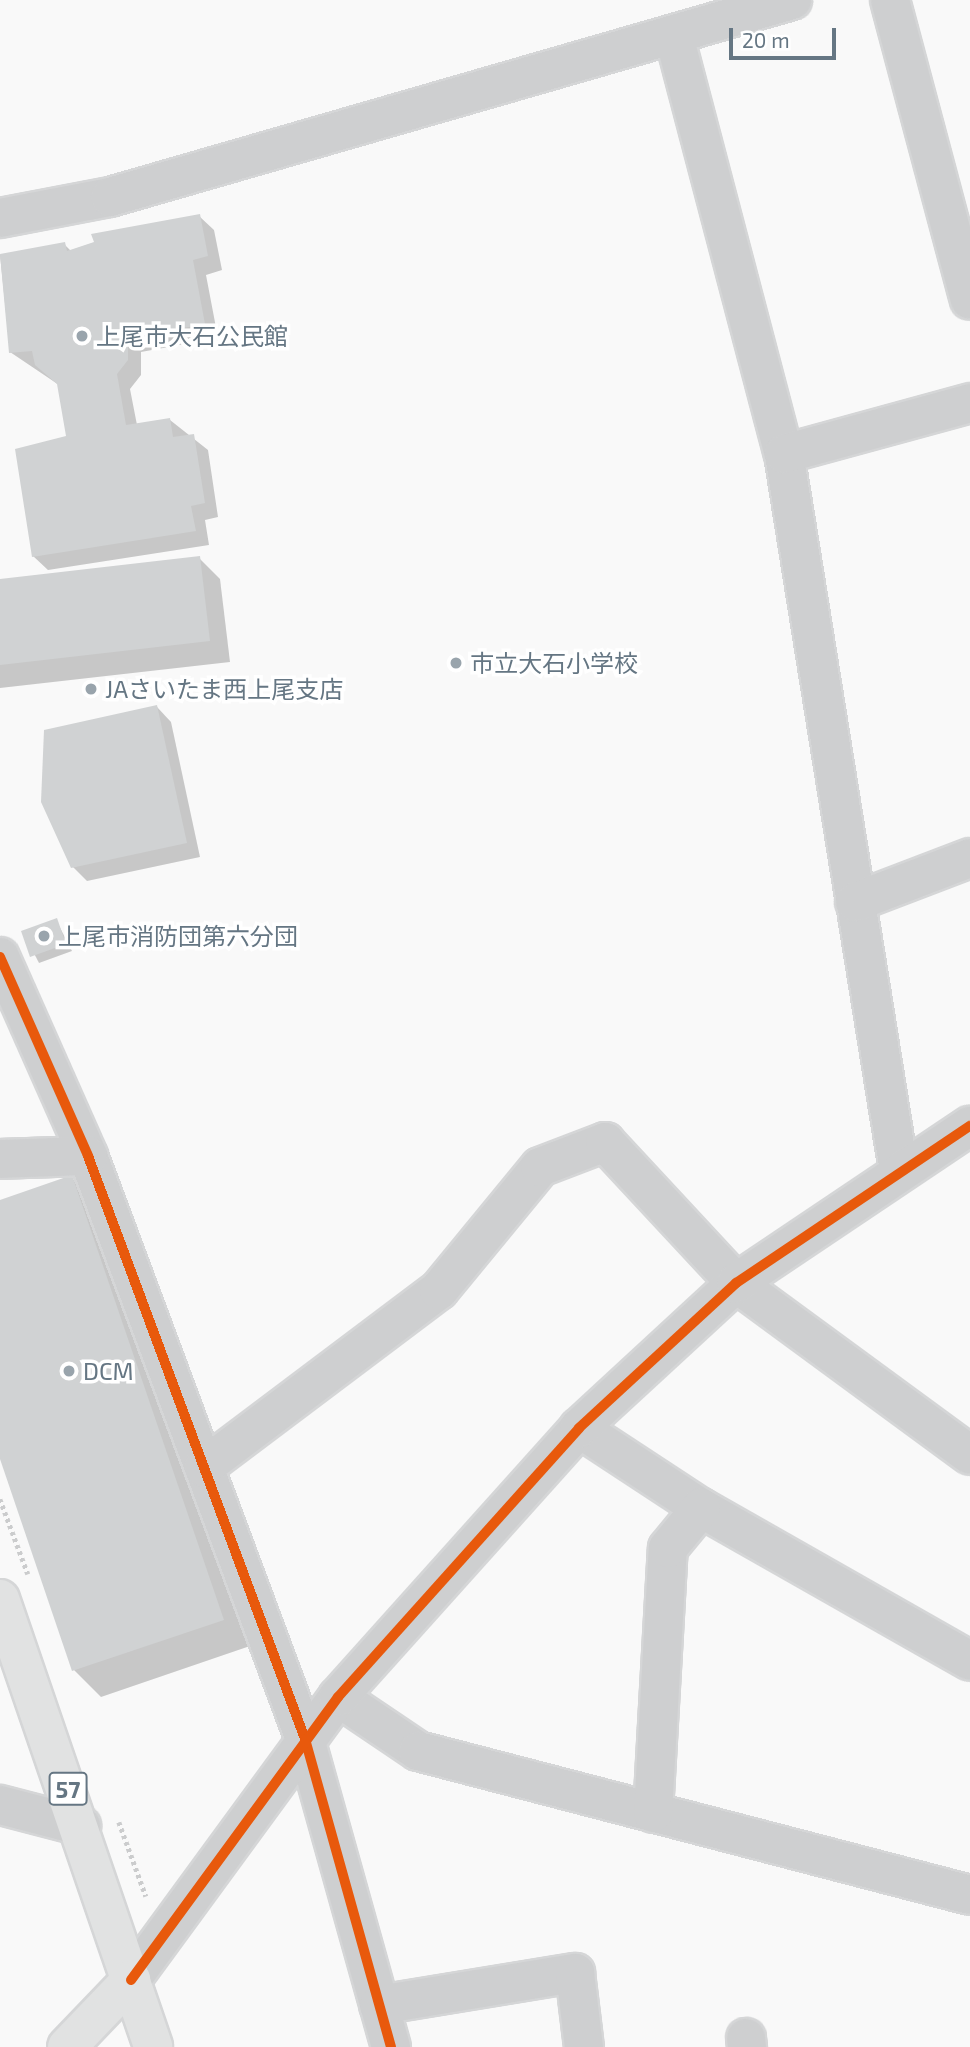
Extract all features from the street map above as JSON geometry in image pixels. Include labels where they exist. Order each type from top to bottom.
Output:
[{"type":"main road","name":"57","points":[[17,1594],[81,1826],[131,1980]]},
{"type":"main road","points":[[67,2047],[131,1980],[153,2047]]},
{"type":"street","points":[[0,218],[110,197],[792,0]]},
{"type":"street","points":[[890,0],[970,300]]},
{"type":"street","points":[[674,36],[784,454],[899,1170]]},
{"type":"street","points":[[784,454],[970,403]]},
{"type":"street","points":[[855,902],[970,858]]},
{"type":"street","points":[[0,957],[88,1156],[305,1740],[391,2047]]},
{"type":"street","points":[[131,1980],[338,1697],[579,1428],[736,1283],[899,1170],[970,1126]]},
{"type":"street","points":[[204,1467],[439,1290],[540,1167],[606,1142],[736,1283],[968,1446]]},
{"type":"street","points":[[0,1159],[88,1156]]},
{"type":"street","points":[[579,1428],[701,1507],[970,1661]]},
{"type":"street","points":[[653,1813],[668,1548],[701,1507]]},
{"type":"street","points":[[338,1697],[418,1751],[970,1895]]},
{"type":"street","points":[[0,1805],[81,1826]]},
{"type":"street","points":[[379,2004],[575,1973],[584,2047]]},
{"type":"path","points":[[0,1499],[17,1594]]},
{"type":"path","points":[[113,1806],[146,1896],[157,1890]]},
{"type":"building","points":[[200,214],[208,256],[193,260],[205,324],[128,338],[128,360],[117,374],[126,425],[170,418],[173,437],[194,434],[205,503],[191,506],[196,531],[32,557],[15,449],[66,436],[57,384],[35,365],[32,351],[9,353],[0,254],[65,242],[67,251],[94,242],[91,234]]},
{"type":"building","points":[[200,556],[210,641],[0,665],[0,579]]},
{"type":"building","points":[[157,705],[187,843],[71,868],[41,802],[44,730]]},
{"type":"building","points":[[57,918],[66,944],[30,957],[21,931]]},
{"type":"building","name":"DCM","points":[[72,1175],[224,1620],[72,1671],[0,1459],[0,1200]]},
{"type":"cycle path","points":[[0,957],[88,1156],[305,1739],[391,2047]]},
{"type":"cycle path","points":[[131,1980],[338,1697],[579,1428],[736,1283],[970,1126]]},
{"type":"place","name":"上尾市大石公民館","points":[[82,336]]},
{"type":"place","name":"市立大石小学校","points":[[456,663]]},
{"type":"place","name":"JAさいたま西上尾支店","points":[[91,689]]},
{"type":"place","name":"上尾市消防団第六分団","points":[[44,936]]},
{"type":"place","name":"DCM","points":[[69,1371]]}]
